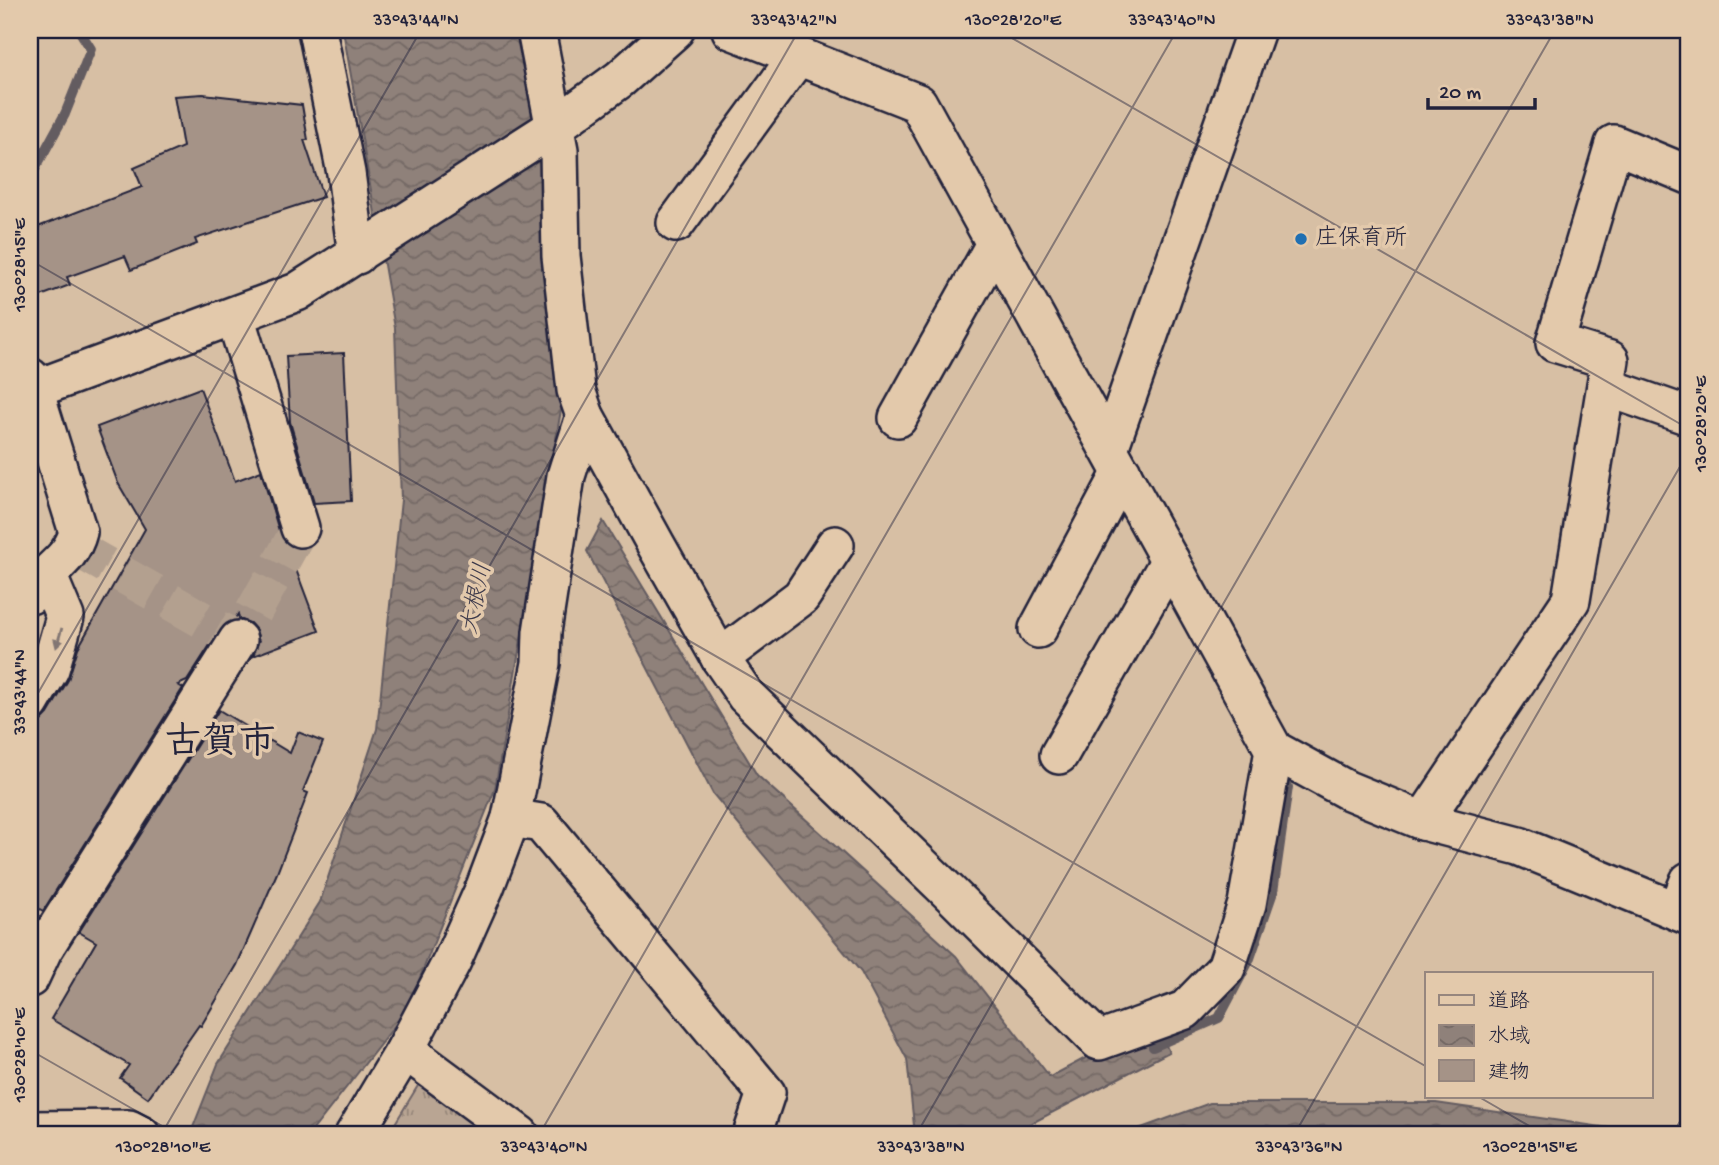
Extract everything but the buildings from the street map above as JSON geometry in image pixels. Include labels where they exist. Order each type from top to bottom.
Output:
[{"type":"street","points":[[317,30],[346,173],[357,255]]},
{"type":"street","points":[[536,30],[549,130],[559,150],[563,269],[576,390],[585,416],[720,658],[746,696],[1099,1041],[1185,1010],[1226,968],[1247,904],[1274,750]]},
{"type":"street","points":[[30,703],[50,669],[65,617],[38,585],[74,547],[78,532],[31,386],[297,292],[549,130],[620,79],[675,30]]},
{"type":"street","points":[[731,30],[918,103],[1274,750],[1347,790],[1423,821],[1519,846],[1685,903]]},
{"type":"street","points":[[1038,629],[1115,461],[1256,30]]},
{"type":"street","points":[[676,223],[799,56]]},
{"type":"street","points":[[1423,821],[1571,600],[1610,360],[1555,342],[1614,144],[1689,175]]},
{"type":"street","points":[[898,418],[995,244]]},
{"type":"street","points":[[234,316],[300,528]]},
{"type":"street","points":[[1606,387],[1689,416]]},
{"type":"street","points":[[354,1135],[405,1050],[452,961],[485,887],[511,818],[541,663],[542,632],[566,476],[585,416]]},
{"type":"street","points":[[720,658],[801,597],[835,545]]},
{"type":"street","points":[[1059,755],[1170,560]]},
{"type":"street","points":[[34,957],[238,640]]},
{"type":"street","points":[[511,818],[541,823],[766,1093],[752,1135]]},
{"type":"street","points":[[405,1050],[520,1135]]},
{"type":"street","points":[[30,1130],[129,1129],[141,1135]]},
{"type":"green space","points":[[419,1084],[436,1084],[482,1124],[473,1135],[388,1135]]},
{"type":"water","name":"大根川","points":[[343,30],[516,30],[547,177],[561,410],[495,789],[407,1010],[309,1135],[190,1135],[218,1064],[320,902],[377,729],[401,500],[395,328]]},
{"type":"water","points":[[603,521],[757,775],[956,956],[1050,1077],[1155,1021],[1169,1052],[1009,1135],[915,1135],[907,1059],[861,972],[713,794],[587,551]]},
{"type":"water","points":[[1210,1103],[1436,1103],[1657,1135],[1122,1135]]},
{"type":"waterway","points":[[30,178],[65,114],[91,49],[79,30]]},
{"type":"waterway","points":[[1153,1047],[1219,1018],[1249,961],[1273,892],[1288,787]]},
{"type":"tunnel","points":[[74,547],[238,640],[300,528]]},
{"type":"place","name":"庄保育所","points":[[1301,239]]},
{"type":"district","name":"古賀市","points":[[220,745]]}]
